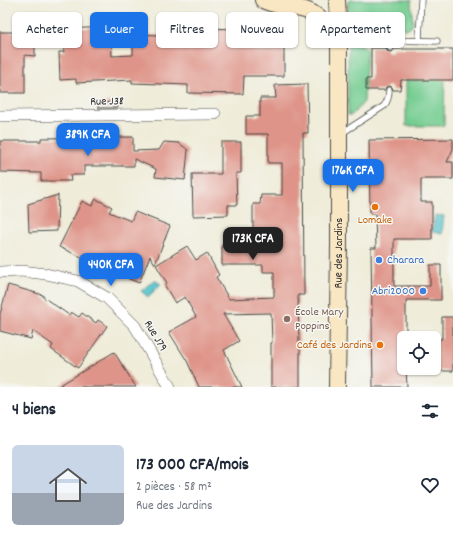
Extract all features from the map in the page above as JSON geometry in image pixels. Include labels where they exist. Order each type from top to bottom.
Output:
[{"type":"main road","points":[[263,0],[270,3],[307,10],[310,12]]},
{"type":"main road","name":"Rue des Jardins","points":[[338,0],[338,12]]},
{"type":"main road","name":"Rue des Jardins","points":[[337,387],[339,244],[339,48]]},
{"type":"street","name":"Rue J38","points":[[0,116],[215,114]]},
{"type":"street","name":"Rue J79","points":[[0,272],[22,271],[46,274],[78,281],[107,298],[135,326],[170,387]]},
{"type":"lane","points":[[419,40],[421,0]]},
{"type":"lane","points":[[405,40],[437,41]]},
{"type":"lane","points":[[338,135],[384,106],[389,97],[389,90]]},
{"type":"green space","points":[[411,0],[413,24],[410,28],[405,29],[405,12],[348,12],[348,1]]},
{"type":"green space","points":[[348,48],[364,48],[367,50],[364,102],[352,115],[348,115]]},
{"type":"green space","points":[[430,68],[445,68],[444,126],[406,126],[406,80],[430,80]]},
{"type":"water","points":[[435,215],[444,216],[442,234],[432,232]]},
{"type":"water","points":[[154,280],[161,284],[148,297],[141,291]]},
{"type":"building","points":[[82,28],[90,28],[90,48],[112,48],[112,56],[133,55],[133,48],[148,48],[148,35],[156,35],[156,48],[218,48],[218,29],[226,29],[226,48],[284,48],[284,76],[244,76],[243,94],[188,93],[188,85],[132,83],[132,80],[76,83],[76,79],[60,80],[59,52],[64,52],[64,48],[82,48]]},
{"type":"building","points":[[0,32],[12,32],[12,48],[35,48],[35,56],[25,55],[25,93],[0,93]]},
{"type":"building","points":[[371,48],[386,48],[387,51],[390,52],[394,49],[453,49],[453,80],[401,80],[400,90],[393,90],[392,87],[389,86],[386,87],[385,90],[366,90],[366,79],[371,79]]},
{"type":"building","points":[[307,84],[308,133],[303,133],[304,295],[298,295],[300,387],[271,387],[271,313],[223,314],[239,341],[224,350],[242,387],[199,387],[187,361],[169,332],[196,317],[185,297],[175,303],[164,284],[167,283],[156,265],[187,246],[196,260],[207,253],[219,275],[216,277],[229,299],[274,297],[274,272],[263,272],[263,265],[222,265],[222,245],[253,245],[253,204],[260,204],[261,195],[282,195],[282,163],[268,163],[268,134],[246,134],[246,116],[260,116],[260,98],[276,98],[275,85]]},
{"type":"building","points":[[117,102],[117,108],[98,108],[98,103]]},
{"type":"building","points":[[133,137],[133,151],[159,150],[164,142],[179,143],[188,150],[185,180],[155,177],[156,169],[134,159],[134,166],[84,166],[84,175],[70,175],[71,181],[41,181],[41,173],[0,172],[0,141],[41,141],[41,138]]},
{"type":"building","points":[[453,139],[453,149],[447,162],[453,162],[453,179],[421,179],[421,202],[432,202],[432,239],[394,239],[394,286],[430,286],[430,265],[441,265],[441,300],[406,300],[406,331],[397,331],[397,375],[406,375],[407,387],[373,387],[371,248],[376,248],[375,214],[370,214],[369,140]]},
{"type":"building","points":[[221,142],[241,142],[241,173],[236,173],[237,205],[228,205],[228,215],[193,216],[192,174],[221,174]]},
{"type":"building","points":[[58,195],[57,231],[29,232],[28,204]]},
{"type":"building","points":[[96,199],[112,207],[109,212],[131,221],[135,212],[170,226],[155,264],[150,256],[139,283],[129,279],[129,276],[59,247],[82,201],[92,206]]},
{"type":"building","points":[[8,285],[43,295],[43,297],[69,315],[71,312],[79,317],[82,313],[96,323],[98,320],[107,326],[78,368],[51,349],[53,345],[33,331],[31,339],[0,331],[0,314]]},
{"type":"building","points":[[442,317],[453,317],[453,371],[441,371]]},
{"type":"building","points":[[114,352],[136,387],[57,387],[90,367]]},
{"type":"place","name":"Lomake","points":[[375,207]]},
{"type":"place","name":"Charara","points":[[379,260]]},
{"type":"place","name":"Abri2000","points":[[423,291]]},
{"type":"place","name":"École Mary Poppins","points":[[287,319]]},
{"type":"place","name":"Café des Jardins","points":[[380,345]]}]
